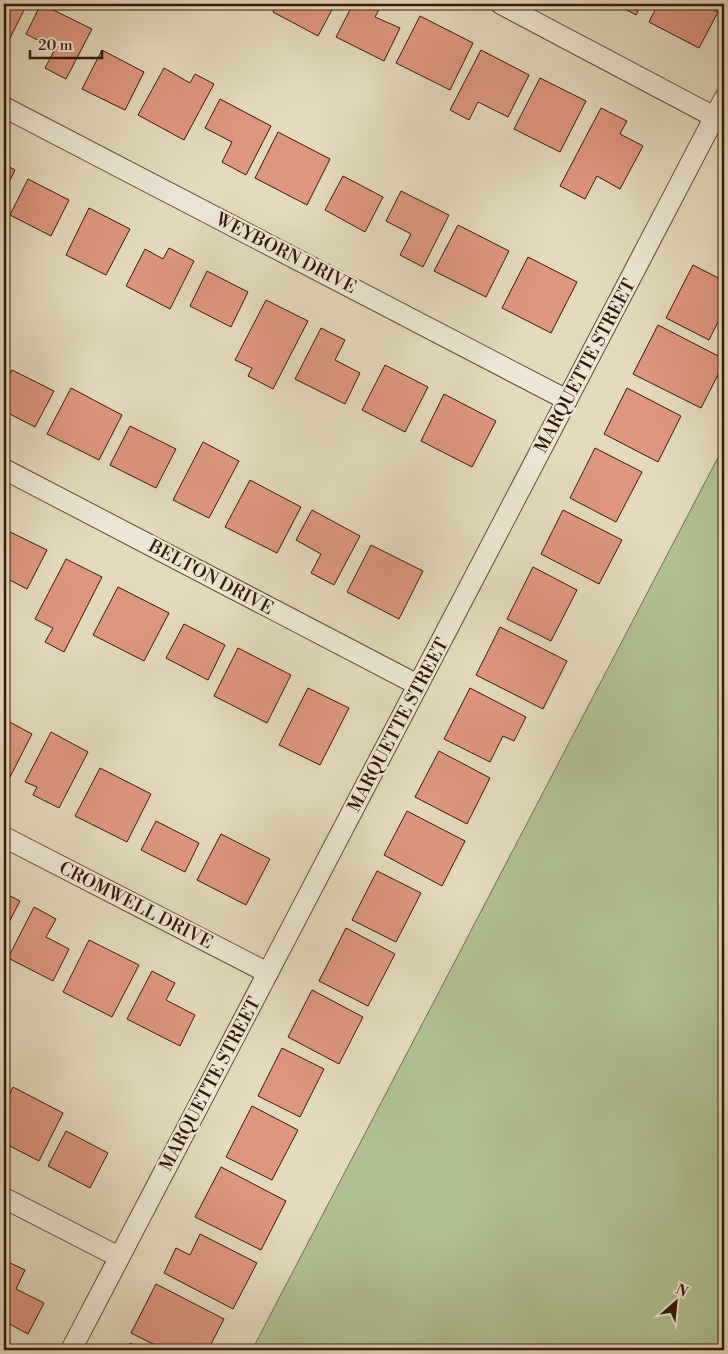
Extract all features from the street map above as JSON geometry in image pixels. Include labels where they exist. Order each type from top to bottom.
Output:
[{"type":"street","points":[[501,4],[719,120]]},
{"type":"street","name":"MARQUETTE STREET","points":[[71,1350],[568,400],[719,120],[724,99]]},
{"type":"street","name":"WEYBORN DRIVE","points":[[4,107],[568,400]]},
{"type":"street","name":"BELTON DRIVE","points":[[4,469],[418,685]]},
{"type":"street","name":"CROMWELL DRIVE","points":[[4,837],[268,973]]},
{"type":"street","points":[[4,1198],[119,1257]]},
{"type":"green space","points":[[724,446],[724,1350],[252,1350]]},
{"type":"building","points":[[4,4],[27,4],[5,48],[4,47]]},
{"type":"building","points":[[41,4],[92,29],[66,79],[45,68],[55,49],[26,34]]},
{"type":"building","points":[[277,4],[335,4],[318,36],[273,12]]},
{"type":"building","points":[[353,4],[382,4],[375,17],[400,28],[384,61],[336,37]]},
{"type":"building","points":[[616,4],[641,4],[636,15]]},
{"type":"building","points":[[658,4],[701,4],[718,12],[699,48],[649,22]]},
{"type":"building","points":[[420,16],[473,43],[450,90],[396,63]]},
{"type":"building","points":[[102,50],[144,72],[125,110],[82,89]]},
{"type":"building","points":[[481,50],[529,75],[508,117],[478,102],[469,120],[450,110]]},
{"type":"building","points":[[164,68],[190,83],[195,74],[214,84],[184,140],[138,115]]},
{"type":"building","points":[[540,78],[586,101],[560,152],[514,129]]},
{"type":"building","points":[[220,99],[271,126],[246,175],[222,162],[232,142],[205,128]]},
{"type":"building","points":[[601,108],[627,121],[620,134],[643,146],[620,189],[597,176],[585,199],[560,186]]},
{"type":"building","points":[[278,132],[330,159],[307,205],[255,178]]},
{"type":"building","points":[[4,164],[15,170],[4,192]]},
{"type":"building","points":[[343,176],[383,197],[365,232],[325,210]]},
{"type":"building","points":[[28,179],[69,200],[51,236],[10,215]]},
{"type":"building","points":[[401,191],[449,215],[423,267],[400,255],[411,234],[386,221]]},
{"type":"building","points":[[89,208],[130,229],[106,275],[66,255]]},
{"type":"building","points":[[458,225],[509,251],[486,297],[434,271]]},
{"type":"building","points":[[169,248],[194,261],[170,309],[126,286],[145,249],[163,259]]},
{"type":"building","points":[[528,257],[577,282],[551,333],[502,308]]},
{"type":"building","points":[[693,265],[724,281],[724,310],[709,340],[666,318]]},
{"type":"building","points":[[207,271],[248,292],[231,327],[190,306]]},
{"type":"building","points":[[266,300],[308,321],[273,389],[248,376],[252,368],[235,360]]},
{"type":"building","points":[[658,325],[724,359],[724,363],[701,408],[633,374]]},
{"type":"building","points":[[321,328],[345,340],[335,360],[360,373],[345,404],[295,379]]},
{"type":"building","points":[[385,365],[428,387],[405,432],[362,410]]},
{"type":"building","points":[[12,370],[54,391],[35,427],[4,411],[4,386]]},
{"type":"building","points":[[71,388],[122,415],[99,460],[47,434]]},
{"type":"building","points":[[627,388],[681,416],[658,462],[604,434]]},
{"type":"building","points":[[444,394],[496,421],[472,467],[421,441]]},
{"type":"building","points":[[130,426],[176,449],[156,488],[110,465]]},
{"type":"building","points":[[203,442],[239,461],[209,518],[173,500]]},
{"type":"building","points":[[595,448],[642,472],[616,522],[570,498]]},
{"type":"building","points":[[250,480],[301,507],[277,553],[225,527]]},
{"type":"building","points":[[312,510],[360,536],[334,585],[311,573],[321,554],[296,540]]},
{"type":"building","points":[[563,510],[622,540],[599,584],[541,554]]},
{"type":"building","points":[[4,529],[47,550],[27,589],[4,577]]},
{"type":"building","points":[[371,545],[423,571],[399,619],[347,592]]},
{"type":"building","points":[[66,559],[102,577],[64,652],[45,642],[53,628],[35,619]]},
{"type":"building","points":[[533,567],[577,590],[551,641],[507,619]]},
{"type":"building","points":[[118,587],[169,613],[144,661],[93,635]]},
{"type":"building","points":[[184,624],[225,645],[208,680],[166,658]]},
{"type":"building","points":[[500,627],[567,661],[543,709],[476,675]]},
{"type":"building","points":[[238,648],[291,675],[267,723],[214,696]]},
{"type":"building","points":[[308,688],[349,708],[320,765],[279,745]]},
{"type":"building","points":[[470,688],[526,717],[514,741],[503,736],[490,762],[444,739]]},
{"type":"building","points":[[4,719],[32,734],[8,781],[4,779]]},
{"type":"building","points":[[51,732],[88,752],[59,808],[33,795],[37,787],[25,782]]},
{"type":"building","points":[[439,751],[490,778],[467,824],[415,797]]},
{"type":"building","points":[[100,768],[151,794],[127,842],[75,816]]},
{"type":"building","points":[[407,811],[465,841],[442,886],[384,855]]},
{"type":"building","points":[[156,821],[199,843],[185,872],[141,850]]},
{"type":"building","points":[[221,834],[270,859],[246,905],[197,880]]},
{"type":"building","points":[[377,871],[421,893],[396,942],[352,920]]},
{"type":"building","points":[[4,893],[20,901],[4,932]]},
{"type":"building","points":[[34,907],[56,919],[46,937],[69,949],[53,981],[8,958]]},
{"type":"building","points":[[346,928],[395,954],[368,1006],[319,981]]},
{"type":"building","points":[[89,940],[139,965],[112,1017],[63,992]]},
{"type":"building","points":[[152,971],[175,983],[166,1000],[195,1015],[180,1046],[127,1019]]},
{"type":"building","points":[[312,990],[363,1017],[339,1064],[288,1037]]},
{"type":"building","points":[[282,1048],[324,1069],[300,1117],[258,1096]]},
{"type":"building","points":[[13,1087],[63,1113],[39,1161],[4,1143],[4,1106]]},
{"type":"building","points":[[252,1106],[298,1130],[272,1180],[226,1157]]},
{"type":"building","points":[[66,1131],[108,1153],[90,1188],[48,1166]]},
{"type":"building","points":[[221,1167],[286,1201],[261,1250],[195,1217]]},
{"type":"building","points":[[200,1234],[257,1263],[233,1309],[164,1273],[176,1248],[190,1255]]},
{"type":"building","points":[[4,1260],[25,1270],[16,1289],[44,1303],[28,1334],[4,1321]]},
{"type":"building","points":[[156,1284],[224,1319],[208,1350],[165,1350],[131,1333]]},
{"type":"building","points":[[130,1343],[143,1350],[126,1350]]}]
